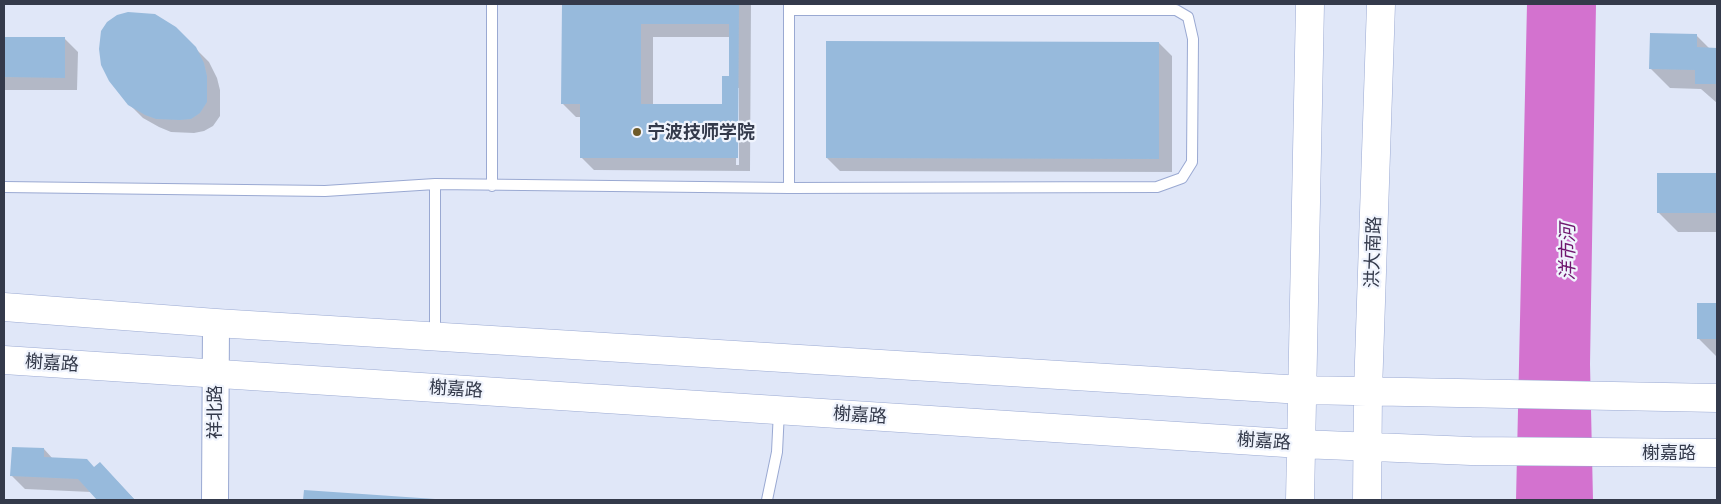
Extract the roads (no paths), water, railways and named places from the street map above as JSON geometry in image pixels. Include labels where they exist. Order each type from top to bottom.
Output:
[{"type":"main road","points":[[1300,500],[1310,4]]},
{"type":"main road","name":"洪大南路","points":[[1367,500],[1368,391],[1381,4]]},
{"type":"main road","points":[[4,307],[216,323],[1302,390],[1717,398]]},
{"type":"main road","name":"榭嘉路","points":[[4,360],[1302,444],[1471,451],[1717,453]]},
{"type":"street","name":"祥北路","points":[[215,500],[216,323]]},
{"type":"lane","points":[[492,4],[492,186]]},
{"type":"lane","points":[[4,187],[325,190],[435,184],[789,188],[1157,187],[1182,178],[1192,162],[1193,39],[1188,17],[1176,10],[789,7],[789,188]]},
{"type":"lane","points":[[435,184],[435,337]]},
{"type":"lane","points":[[767,500],[777,452],[779,410]]},
{"type":"water","name":"洋市河","points":[[1527,4],[1596,4],[1590,364],[1593,500],[1516,500]]},
{"type":"place","name":"宁波技师学院","points":[[637,132]]}]
